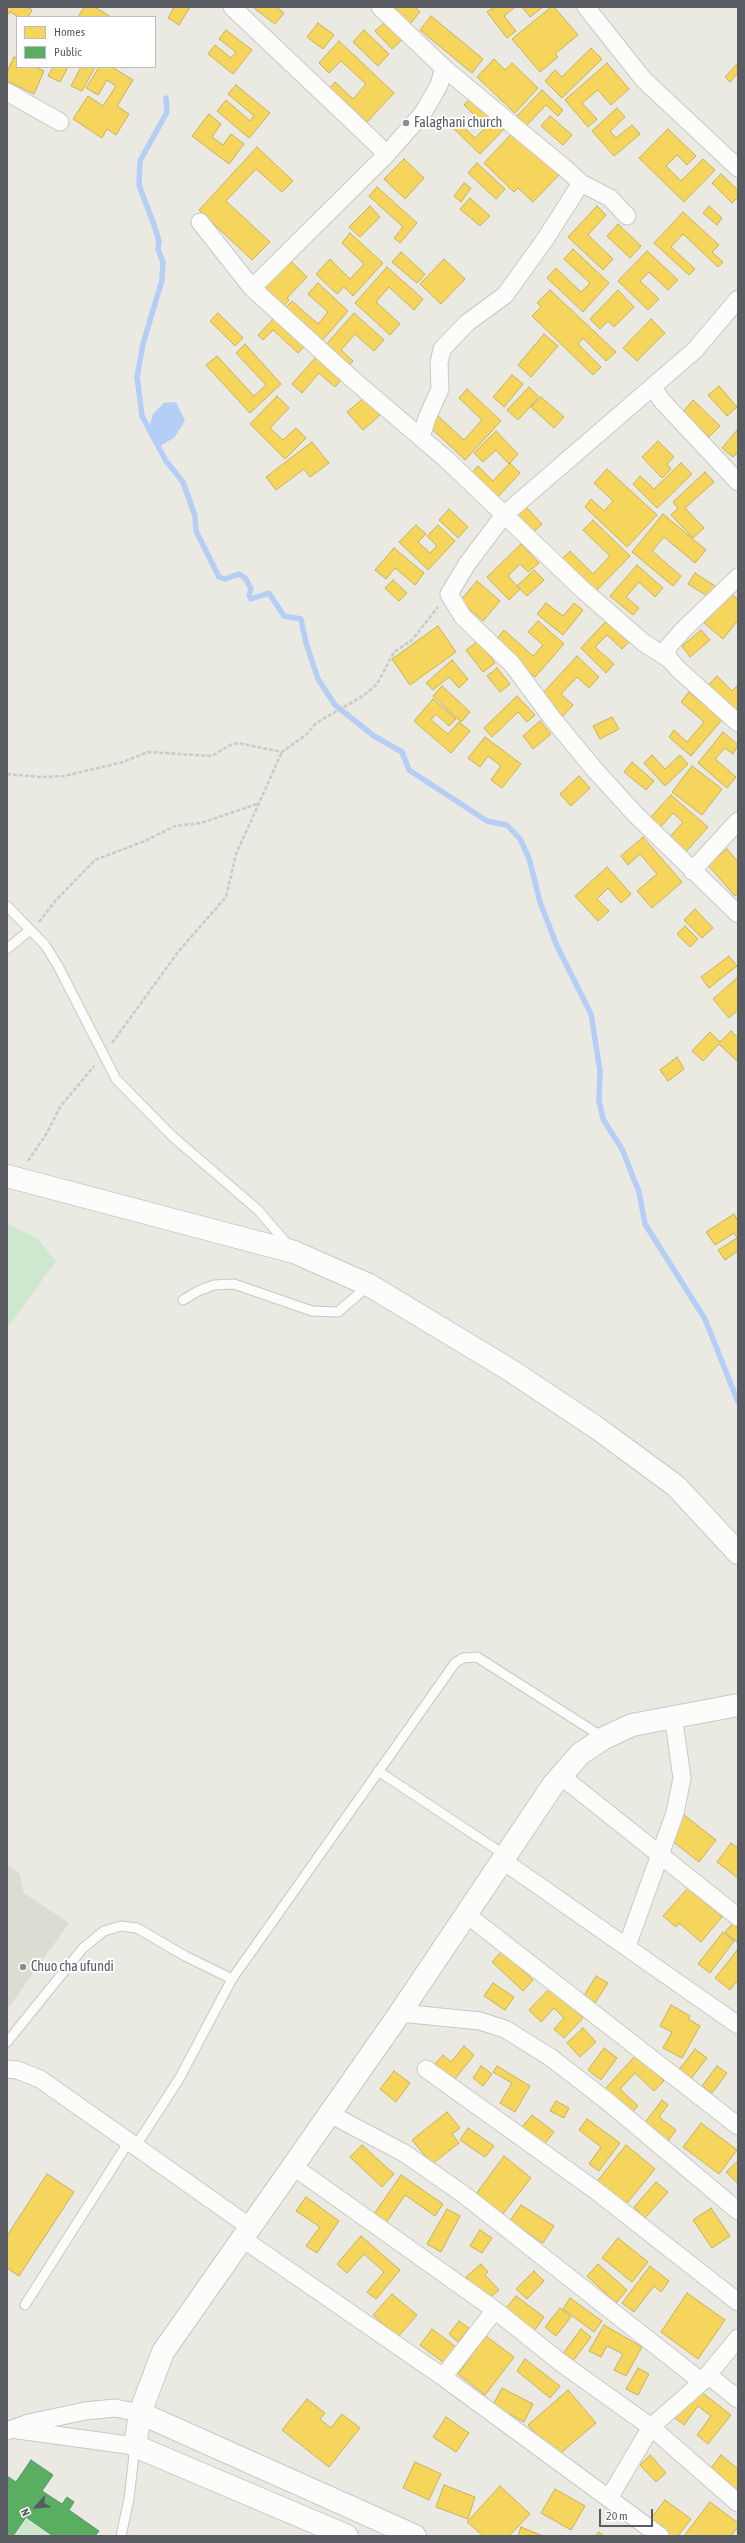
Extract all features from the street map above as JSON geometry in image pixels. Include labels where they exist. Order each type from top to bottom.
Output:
[{"type":"street","points":[[232,7],[387,154]]},
{"type":"street","points":[[380,7],[444,68],[581,183],[610,198],[627,216]]},
{"type":"street","points":[[586,7],[644,80],[738,168]]},
{"type":"street","points":[[252,288],[387,154],[423,113],[439,85],[444,68]]},
{"type":"street","points":[[7,92],[60,122]]},
{"type":"street","points":[[421,437],[427,418],[440,389],[439,359],[442,349],[467,323],[505,295],[546,238],[581,183]]},
{"type":"street","points":[[200,222],[252,288],[350,377],[421,437],[582,590],[644,642],[669,659],[738,723]]},
{"type":"street","points":[[738,299],[695,350],[504,515],[467,564],[449,594],[463,617],[512,664],[552,718],[595,770],[635,814],[738,914]]},
{"type":"street","points":[[653,387],[673,414],[738,482]]},
{"type":"street","points":[[669,659],[668,647],[738,577]]},
{"type":"street","points":[[692,870],[738,821]]},
{"type":"street","points":[[12,1178],[294,1252],[369,1285],[510,1370],[597,1428],[676,1486],[738,1553]]},
{"type":"street","points":[[135,2446],[140,2412],[163,2352],[294,2167],[561,1776],[580,1754],[604,1738],[632,1725],[673,1715],[738,1704]]},
{"type":"street","points":[[628,1946],[659,1853],[675,1813],[682,1778],[673,1715]]},
{"type":"street","points":[[561,1776],[738,1917]]},
{"type":"street","points":[[504,1858],[738,2025]]},
{"type":"street","points":[[466,1914],[738,2126]]},
{"type":"street","points":[[400,2013],[480,2021],[505,2030],[550,2057],[608,2101],[738,2211]]},
{"type":"street","points":[[7,2069],[17,2070],[40,2080],[83,2108],[247,2233],[660,2536]]},
{"type":"street","points":[[426,2070],[595,2190],[738,2302]]},
{"type":"street","points":[[330,2114],[404,2154],[463,2194],[705,2378],[738,2399]]},
{"type":"street","points":[[294,2167],[495,2310],[560,2362],[651,2427],[738,2503]]},
{"type":"street","points":[[443,2377],[495,2310]]},
{"type":"street","points":[[609,2498],[651,2427],[705,2378],[738,2338]]},
{"type":"street","points":[[10,2430],[85,2411],[115,2408],[140,2412],[415,2536]]},
{"type":"street","points":[[10,2430],[135,2446],[347,2536]]},
{"type":"lane","points":[[7,906],[45,945],[58,966],[116,1079],[172,1136],[258,1210],[294,1252]]},
{"type":"lane","points":[[7,949],[31,931]]},
{"type":"lane","points":[[183,1300],[198,1291],[214,1285],[234,1284],[312,1311],[338,1312],[369,1285]]},
{"type":"lane","points":[[25,2305],[131,2145],[178,2080],[232,1978],[450,1669],[463,1658],[477,1657],[570,1718],[604,1738]]},
{"type":"lane","points":[[378,1771],[504,1858]]},
{"type":"lane","points":[[7,2042],[83,1948],[104,1931],[121,1926],[137,1928],[185,1956],[232,1978]]},
{"type":"lane","points":[[121,2536],[129,2498],[135,2446]]},
{"type":"path","points":[[12,1178],[47,1133],[60,1108],[103,1055],[178,952],[226,897],[236,854],[282,752],[307,734],[316,722],[333,711],[362,696],[377,684],[394,652],[412,640],[449,594]]},
{"type":"path","points":[[7,774],[40,777],[64,776],[123,762],[148,752],[212,756],[230,745],[238,744],[282,752]]},
{"type":"path","points":[[31,931],[56,900],[95,860],[145,841],[174,826],[208,821],[260,803]]},
{"type":"shaded area","name":"Chuo cha ufundi","points":[[7,1864],[19,1873],[24,1893],[69,1923],[7,2010]]},
{"type":"green space","points":[[7,1223],[37,1238],[56,1261],[7,1329]]},
{"type":"green space","points":[[26,2517],[53,2536],[13,2536]]},
{"type":"water","points":[[176,402],[185,421],[174,438],[158,447],[149,427],[153,414],[164,403]]},
{"type":"building: Homes","points":[[7,7],[27,7],[32,10],[29,16],[17,16],[10,12],[7,16]]},
{"type":"building: Homes","points":[[84,7],[95,7],[109,16],[79,16]]},
{"type":"building: Homes","points":[[174,7],[190,7],[179,25],[168,18]]},
{"type":"building: Homes","points":[[256,7],[276,7],[284,13],[275,24],[255,9]]},
{"type":"building: Homes","points":[[394,7],[415,7],[420,12],[409,25]]},
{"type":"building: Homes","points":[[494,7],[515,7],[504,16],[516,31],[507,38],[487,12]]},
{"type":"building: Homes","points":[[522,7],[543,7],[530,17]]},
{"type":"building: Homes","points":[[551,7],[554,7],[578,35],[555,54],[558,57],[540,72],[512,39]]},
{"type":"building: Homes","points":[[431,16],[483,59],[472,73],[420,30]]},
{"type":"building: Homes","points":[[385,22],[402,40],[392,49],[375,31]]},
{"type":"building: Homes","points":[[318,23],[334,35],[323,49],[307,37]]},
{"type":"building: Homes","points":[[226,30],[252,50],[233,74],[208,54],[215,45],[231,58],[236,52],[219,39]]},
{"type":"building: Homes","points":[[364,30],[389,54],[378,66],[353,42]]},
{"type":"building: Homes","points":[[339,41],[394,93],[367,122],[347,104],[344,108],[326,92],[335,82],[353,99],[366,84],[341,61],[329,73],[319,63]]},
{"type":"building: Homes","points":[[591,48],[602,59],[562,98],[545,81],[555,70],[562,77]]},
{"type":"building: Homes","points":[[14,57],[16,58],[16,68],[38,68],[44,71],[34,94],[7,81],[7,72]]},
{"type":"building: Homes","points":[[494,59],[505,70],[512,63],[538,88],[515,113],[477,77]]},
{"type":"building: Homes","points":[[607,63],[629,89],[611,105],[598,90],[582,103],[597,119],[588,127],[565,100]]},
{"type":"building: Homes","points":[[738,63],[738,73],[730,82],[725,77]]},
{"type":"building: Homes","points":[[52,68],[67,68],[60,82],[48,76]]},
{"type":"building: Homes","points":[[80,68],[94,68],[82,91],[71,86]]},
{"type":"building: Homes","points":[[98,68],[114,68],[133,80],[117,106],[129,114],[116,135],[107,129],[102,138],[73,119],[88,96],[103,106],[116,86],[107,80],[98,95],[86,88]]},
{"type":"building: Homes","points":[[236,85],[270,113],[249,138],[217,111],[226,100],[250,121],[254,116],[228,94]]},
{"type":"building: Homes","points":[[542,90],[563,110],[558,116],[546,105],[526,126],[516,117]]},
{"type":"building: Homes","points":[[474,94],[507,126],[480,154],[450,125],[455,119],[475,138],[486,127],[464,105]]},
{"type":"building: Homes","points":[[617,108],[625,117],[610,131],[616,138],[632,125],[640,134],[614,156],[592,131]]},
{"type":"building: Homes","points":[[209,114],[221,124],[212,137],[223,145],[231,134],[244,144],[229,164],[192,136]]},
{"type":"building: Homes","points":[[550,116],[572,135],[563,145],[541,126]]},
{"type":"building: Homes","points":[[516,129],[561,173],[533,202],[518,188],[514,192],[484,163]]},
{"type":"building: Homes","points":[[668,129],[696,156],[687,165],[677,155],[666,166],[681,181],[703,159],[715,170],[684,202],[639,158]]},
{"type":"building: Homes","points":[[257,147],[293,181],[282,192],[256,169],[226,201],[270,242],[252,260],[199,210]]},
{"type":"building: Homes","points":[[404,159],[424,178],[405,199],[384,179]]},
{"type":"building: Homes","points":[[477,163],[505,189],[496,199],[468,173]]},
{"type":"building: Homes","points":[[721,174],[738,190],[738,197],[732,203],[712,183]]},
{"type":"building: Homes","points":[[464,183],[471,188],[461,202],[454,196]]},
{"type":"building: Homes","points":[[377,187],[417,223],[400,243],[394,238],[403,227],[369,196]]},
{"type":"building: Homes","points":[[470,198],[490,216],[480,226],[460,209]]},
{"type":"building: Homes","points":[[370,206],[380,217],[360,237],[349,227]]},
{"type":"building: Homes","points":[[597,206],[606,215],[588,235],[613,259],[603,270],[568,237]]},
{"type":"building: Homes","points":[[709,206],[722,218],[717,225],[703,213]]},
{"type":"building: Homes","points":[[683,212],[719,245],[712,252],[723,262],[718,267],[683,234],[671,247],[695,269],[689,275],[654,243]]},
{"type":"building: Homes","points":[[618,224],[641,246],[630,258],[607,236]]},
{"type":"building: Homes","points":[[350,233],[383,263],[353,296],[344,287],[337,294],[316,274],[330,259],[350,279],[364,264],[342,243]]},
{"type":"building: Homes","points":[[573,249],[609,283],[583,312],[547,278],[556,268],[581,292],[590,283],[564,259]]},
{"type":"building: Homes","points":[[647,251],[678,280],[668,290],[649,272],[640,281],[659,299],[648,310],[618,281]]},
{"type":"building: Homes","points":[[401,252],[425,274],[417,283],[392,262]]},
{"type":"building: Homes","points":[[289,259],[307,277],[287,298],[289,300],[282,308],[261,287]]},
{"type":"building: Homes","points":[[444,259],[465,279],[441,304],[420,284]]},
{"type":"building: Homes","points":[[387,267],[423,299],[414,310],[389,287],[376,302],[400,324],[390,335],[355,303]]},
{"type":"building: Homes","points":[[318,283],[348,311],[321,342],[283,310],[292,301],[318,324],[328,312],[308,294]]},
{"type":"building: Homes","points":[[550,290],[616,352],[606,361],[583,338],[578,344],[601,367],[593,375],[532,316],[541,307],[537,303]]},
{"type":"building: Homes","points":[[618,290],[634,307],[614,327],[608,321],[600,329],[590,319]]},
{"type":"building: Homes","points":[[218,313],[243,338],[235,346],[210,321]]},
{"type":"building: Homes","points":[[354,313],[384,340],[374,351],[355,334],[341,350],[353,361],[346,369],[323,348]]},
{"type":"building: Homes","points":[[277,315],[307,343],[298,353],[273,330],[263,340],[258,335]]},
{"type":"building: Homes","points":[[651,319],[665,333],[637,361],[623,348]]},
{"type":"building: Homes","points":[[544,334],[558,346],[531,377],[518,365]]},
{"type":"building: Homes","points":[[245,344],[281,384],[250,413],[206,365],[217,356],[254,396],[266,385],[236,353]]},
{"type":"building: Homes","points":[[316,357],[342,379],[335,387],[319,373],[302,393],[292,384]]},
{"type":"building: Homes","points":[[512,375],[523,384],[504,407],[493,397]]},
{"type":"building: Homes","points":[[719,386],[737,407],[727,416],[708,395]]},
{"type":"building: Homes","points":[[529,387],[539,397],[518,420],[507,410]]},
{"type":"building: Homes","points":[[467,389],[501,421],[465,460],[429,426],[438,416],[464,440],[482,420],[459,398]]},
{"type":"building: Homes","points":[[277,396],[289,408],[270,428],[283,440],[296,428],[306,438],[285,459],[250,424]]},
{"type":"building: Homes","points":[[365,397],[380,415],[363,430],[347,412]]},
{"type":"building: Homes","points":[[541,397],[564,417],[554,428],[531,407]]},
{"type":"building: Homes","points":[[693,400],[720,426],[709,437],[683,412]]},
{"type":"building: Homes","points":[[738,429],[738,452],[733,457],[722,448]]},
{"type":"building: Homes","points":[[496,431],[518,454],[509,464],[496,450],[483,462],[474,453]]},
{"type":"building: Homes","points":[[658,441],[674,457],[667,464],[671,469],[662,478],[642,457]]},
{"type":"building: Homes","points":[[312,442],[329,463],[310,477],[304,469],[276,490],[266,477]]},
{"type":"building: Homes","points":[[510,463],[520,473],[496,499],[470,475],[478,466],[493,481]]},
{"type":"building: Homes","points":[[681,463],[692,474],[657,508],[633,484],[640,476],[654,489]]},
{"type":"building: Homes","points":[[607,469],[657,515],[627,547],[585,507],[591,499],[604,511],[613,501],[594,483]]},
{"type":"building: Homes","points":[[705,472],[714,482],[685,508],[704,528],[693,538],[671,515],[678,508],[673,502]]},
{"type":"building: Homes","points":[[524,505],[542,524],[532,533],[514,515]]},
{"type":"building: Homes","points":[[449,509],[468,527],[458,538],[439,520]]},
{"type":"building: Homes","points":[[663,514],[706,550],[695,563],[664,537],[652,551],[681,576],[673,586],[632,552]]},
{"type":"building: Homes","points":[[593,520],[630,556],[595,592],[561,560],[570,551],[593,574],[610,556],[583,530]]},
{"type":"building: Homes","points":[[416,525],[426,534],[418,542],[430,553],[437,546],[427,536],[438,525],[455,541],[428,570],[399,542]]},
{"type":"building: Homes","points":[[521,544],[539,563],[528,572],[520,564],[508,576],[520,589],[509,600],[487,577]]},
{"type":"building: Homes","points":[[394,548],[424,573],[415,585],[395,568],[386,579],[375,570]]},
{"type":"building: Homes","points":[[637,565],[663,588],[655,597],[639,582],[626,597],[639,608],[633,615],[610,596]]},
{"type":"building: Homes","points":[[534,570],[544,580],[527,596],[517,586]]},
{"type":"building: Homes","points":[[695,573],[715,586],[709,597],[688,584]]},
{"type":"building: Homes","points":[[393,580],[407,593],[399,601],[385,588]]},
{"type":"building: Homes","points":[[477,581],[500,601],[483,621],[460,601]]},
{"type":"building: Homes","points":[[729,592],[738,600],[738,620],[723,639],[704,623]]},
{"type":"building: Homes","points":[[546,603],[563,616],[574,603],[583,610],[563,635],[537,614]]},
{"type":"building: Homes","points":[[607,620],[630,641],[622,649],[607,635],[595,647],[614,664],[606,673],[581,648]]},
{"type":"building: Homes","points":[[538,621],[564,644],[535,677],[495,641],[504,630],[533,656],[543,645],[528,632]]},
{"type":"building: Homes","points":[[438,626],[456,652],[410,685],[392,659]]},
{"type":"building: Homes","points":[[701,630],[710,640],[690,657],[682,646]]},
{"type":"building: Homes","points":[[478,641],[495,663],[483,672],[466,650]]},
{"type":"building: Homes","points":[[577,656],[599,677],[589,688],[577,677],[561,694],[573,705],[563,716],[541,695]]},
{"type":"building: Homes","points":[[452,660],[468,679],[459,688],[449,677],[433,690],[426,683]]},
{"type":"building: Homes","points":[[497,668],[510,684],[500,692],[487,676]]},
{"type":"building: Homes","points":[[717,676],[732,691],[738,685],[738,707],[734,711],[707,686]]},
{"type":"building: Homes","points":[[442,686],[470,712],[461,722],[433,696]]},
{"type":"building: Homes","points":[[689,692],[722,720],[691,756],[669,737],[674,730],[687,742],[704,722],[681,702]]},
{"type":"building: Homes","points":[[517,696],[535,715],[527,722],[518,712],[492,737],[484,728]]},
{"type":"building: Homes","points":[[433,699],[456,719],[449,726],[436,714],[431,720],[448,734],[459,722],[470,731],[451,753],[414,721]]},
{"type":"building: Homes","points":[[612,717],[619,729],[600,739],[593,726]]},
{"type":"building: Homes","points":[[540,721],[551,734],[533,749],[523,736]]},
{"type":"building: Homes","points":[[723,732],[738,745],[733,754],[725,748],[715,759],[736,777],[727,788],[698,763]]},
{"type":"building: Homes","points":[[485,737],[521,764],[502,788],[491,780],[501,766],[488,756],[480,767],[468,758]]},
{"type":"building: Homes","points":[[652,755],[665,769],[680,755],[688,764],[665,786],[644,763]]},
{"type":"building: Homes","points":[[632,762],[654,781],[646,790],[624,772]]},
{"type":"building: Homes","points":[[692,766],[722,789],[702,815],[672,792]]},
{"type":"building: Homes","points":[[579,776],[590,788],[571,806],[560,794]]},
{"type":"building: Homes","points":[[671,795],[708,827],[684,854],[668,839],[683,822],[673,813],[658,830],[647,821]]},
{"type":"building: Homes","points":[[643,837],[682,882],[652,908],[637,891],[657,874],[640,854],[628,865],[621,856]]},
{"type":"building: Homes","points":[[727,849],[738,862],[738,894],[735,896],[708,865]]},
{"type":"building: Homes","points":[[607,867],[631,894],[621,903],[608,888],[597,899],[609,911],[598,921],[575,896]]},
{"type":"building: Homes","points":[[695,909],[713,928],[702,938],[684,920]]},
{"type":"building: Homes","points":[[685,926],[698,939],[690,947],[677,934]]},
{"type":"building: Homes","points":[[729,956],[737,966],[709,988],[701,977]]},
{"type":"building: Homes","points":[[738,977],[738,1010],[729,1018],[713,999]]},
{"type":"building: Homes","points":[[731,1031],[738,1038],[738,1062],[719,1044],[703,1061],[692,1051],[710,1032],[720,1042]]},
{"type":"building: Homes","points":[[677,1057],[684,1069],[668,1081],[660,1070]]},
{"type":"building: Homes","points":[[734,1214],[738,1221],[738,1251],[725,1260],[718,1250],[737,1238],[734,1233],[715,1245],[706,1232]]},
{"type":"building: Homes","points":[[684,1815],[716,1840],[699,1862],[667,1837]]},
{"type":"building: Homes","points":[[731,1843],[738,1848],[738,1878],[717,1862]]},
{"type":"building: Homes","points":[[688,1888],[722,1917],[701,1942],[679,1923],[676,1927],[663,1916]]},
{"type":"building: Homes","points":[[733,1923],[738,1928],[738,1943],[725,1932]]},
{"type":"building: Homes","points":[[723,1932],[734,1941],[710,1973],[698,1964]]},
{"type":"building: Homes","points":[[738,1949],[738,1980],[730,1990],[715,1978]]},
{"type":"building: Homes","points":[[502,1951],[533,1980],[523,1991],[492,1962]]},
{"type":"building: Homes","points":[[596,1976],[608,1983],[593,2006],[582,1999]]},
{"type":"building: Homes","points":[[493,1983],[514,1997],[505,2010],[484,1996]]},
{"type":"building: Homes","points":[[551,1987],[583,2018],[564,2038],[554,2029],[564,2018],[554,2008],[541,2022],[529,2010]]},
{"type":"building: Homes","points":[[671,2005],[690,2016],[688,2019],[700,2026],[682,2058],[663,2048],[672,2032],[660,2026]]},
{"type":"building: Homes","points":[[583,2028],[596,2042],[580,2057],[567,2043]]},
{"type":"building: Homes","points":[[464,2046],[474,2055],[454,2080],[435,2064],[443,2055],[451,2062]]},
{"type":"building: Homes","points":[[604,2048],[617,2058],[601,2080],[588,2070]]},
{"type":"building: Homes","points":[[695,2049],[707,2058],[690,2080],[678,2071]]},
{"type":"building: Homes","points":[[636,2055],[664,2081],[654,2091],[635,2073],[620,2089],[638,2106],[629,2115],[603,2091]]},
{"type":"building: Homes","points":[[481,2066],[492,2074],[483,2086],[473,2078]]},
{"type":"building: Homes","points":[[497,2066],[530,2086],[515,2112],[500,2103],[512,2083],[493,2072]]},
{"type":"building: Homes","points":[[717,2066],[727,2073],[712,2093],[702,2086]]},
{"type":"building: Homes","points":[[394,2071],[410,2083],[396,2102],[380,2089]]},
{"type":"building: Homes","points":[[662,2100],[668,2105],[659,2117],[676,2130],[668,2141],[644,2124]]},
{"type":"building: Homes","points":[[556,2101],[569,2108],[564,2118],[550,2111]]},
{"type":"building: Homes","points":[[447,2112],[460,2128],[452,2134],[459,2143],[432,2164],[412,2140]]},
{"type":"building: Homes","points":[[532,2115],[554,2132],[543,2146],[521,2128]]},
{"type":"building: Homes","points":[[587,2119],[620,2143],[599,2171],[589,2164],[601,2147],[579,2130]]},
{"type":"building: Homes","points":[[701,2123],[737,2150],[719,2174],[683,2147]]},
{"type":"building: Homes","points":[[468,2128],[494,2146],[485,2157],[460,2140]]},
{"type":"building: Homes","points":[[362,2145],[394,2174],[382,2187],[350,2157]]},
{"type":"building: Homes","points":[[626,2145],[655,2169],[623,2208],[595,2184]]},
{"type":"building: Homes","points":[[504,2156],[531,2178],[502,2215],[476,2194]]},
{"type":"building: Homes","points":[[738,2161],[738,2182],[737,2183],[726,2172]]},
{"type":"building: Homes","points":[[47,2174],[74,2192],[19,2276],[7,2268],[7,2236]]},
{"type":"building: Homes","points":[[401,2175],[443,2204],[435,2216],[405,2195],[386,2223],[374,2214]]},
{"type":"building: Homes","points":[[656,2182],[668,2192],[645,2218],[634,2207]]},
{"type":"building: Homes","points":[[306,2197],[339,2221],[317,2253],[306,2246],[320,2227],[296,2211]]},
{"type":"building: Homes","points":[[521,2205],[554,2226],[543,2243],[510,2221]]},
{"type":"building: Homes","points":[[711,2208],[730,2236],[712,2248],[693,2220]]},
{"type":"building: Homes","points":[[447,2209],[460,2216],[441,2252],[427,2244]]},
{"type":"building: Homes","points":[[480,2230],[492,2238],[482,2253],[470,2246]]},
{"type":"building: Homes","points":[[361,2236],[400,2270],[376,2299],[367,2292],[384,2272],[364,2254],[347,2273],[337,2264]]},
{"type":"building: Homes","points":[[618,2238],[648,2262],[632,2282],[602,2258]]},
{"type":"building: Homes","points":[[481,2264],[488,2272],[485,2275],[499,2290],[487,2300],[466,2277]]},
{"type":"building: Homes","points":[[598,2264],[627,2290],[616,2303],[587,2276]]},
{"type":"building: Homes","points":[[650,2266],[669,2281],[661,2292],[654,2286],[634,2312],[622,2303]]},
{"type":"building: Homes","points":[[534,2271],[544,2281],[527,2299],[516,2289]]},
{"type":"building: Homes","points":[[687,2293],[725,2320],[698,2359],[661,2332]]},
{"type":"building: Homes","points":[[392,2294],[417,2315],[398,2337],[373,2315]]},
{"type":"building: Homes","points":[[516,2296],[544,2317],[532,2334],[503,2312]]},
{"type":"building: Homes","points":[[570,2298],[602,2321],[594,2332],[563,2309]]},
{"type":"building: Homes","points":[[560,2308],[571,2317],[556,2336],[545,2327]]},
{"type":"building: Homes","points":[[459,2321],[469,2328],[458,2342],[449,2334]]},
{"type":"building: Homes","points":[[604,2325],[642,2347],[626,2376],[614,2370],[623,2354],[607,2346],[601,2357],[589,2351]]},
{"type":"building: Homes","points":[[432,2329],[456,2347],[444,2363],[420,2345]]},
{"type":"building: Homes","points":[[581,2329],[591,2337],[572,2362],[562,2355]]},
{"type":"building: Homes","points":[[486,2336],[514,2357],[485,2395],[458,2374]]},
{"type":"building: Homes","points":[[525,2359],[560,2386],[550,2398],[517,2371]]},
{"type":"building: Homes","points":[[638,2368],[649,2374],[638,2395],[626,2389]]},
{"type":"building: Homes","points":[[502,2388],[533,2404],[524,2422],[493,2405]]},
{"type":"building: Homes","points":[[696,2388],[731,2415],[708,2444],[697,2435],[711,2416],[698,2406],[684,2425],[674,2417]]},
{"type":"building: Homes","points":[[568,2390],[596,2423],[556,2457],[528,2425]]},
{"type":"building: Homes","points":[[307,2399],[325,2413],[320,2419],[331,2428],[342,2414],[360,2428],[329,2467],[282,2430]]},
{"type":"building: Homes","points":[[446,2417],[469,2433],[456,2452],[433,2437]]},
{"type":"building: Homes","points":[[650,2455],[666,2473],[656,2482],[640,2465]]},
{"type":"building: Homes","points":[[721,2455],[738,2469],[738,2491],[711,2468]]},
{"type":"building: Homes","points":[[415,2462],[441,2474],[429,2500],[403,2488]]},
{"type":"building: Homes","points":[[444,2485],[475,2497],[468,2519],[436,2507]]},
{"type":"building: Homes","points":[[500,2486],[530,2514],[509,2536],[483,2536],[467,2522]]},
{"type":"building: Homes","points":[[555,2489],[585,2506],[571,2530],[541,2513]]},
{"type":"building: Homes","points":[[665,2500],[691,2519],[678,2536],[669,2536],[649,2521]]},
{"type":"building: Homes","points":[[710,2502],[738,2523],[738,2527],[731,2536],[684,2536]]},
{"type":"building: Homes","points":[[521,2527],[543,2536],[518,2536]]},
{"type":"building: Homes","points":[[599,2532],[604,2536],[595,2536]]},
{"type":"building: Public","points":[[31,2460],[53,2475],[42,2491],[62,2504],[67,2497],[74,2502],[69,2510],[99,2531],[95,2536],[53,2536],[26,2517],[13,2536],[7,2536],[7,2476],[16,2482]]},
{"type":"waterway","points":[[166,98],[167,112],[140,161],[139,185],[159,241],[158,249],[163,262],[162,280],[143,344],[137,377],[142,416],[166,461],[183,482],[195,516],[196,531],[219,577],[225,579],[239,574],[246,579],[251,589],[249,595],[251,599],[269,593],[284,616],[301,619],[306,643],[318,679],[335,705],[374,736],[402,752],[409,770],[487,821],[507,825],[520,839],[529,858],[540,902],[557,946],[591,1014],[600,1071],[599,1100],[603,1119],[622,1149],[639,1192],[645,1224],[705,1319],[738,1402]]},
{"type":"place","name":"Falaghani church","points":[[406,123]]},
{"type":"place","name":"Chuo cha ufundi","points":[[23,1967]]}]
